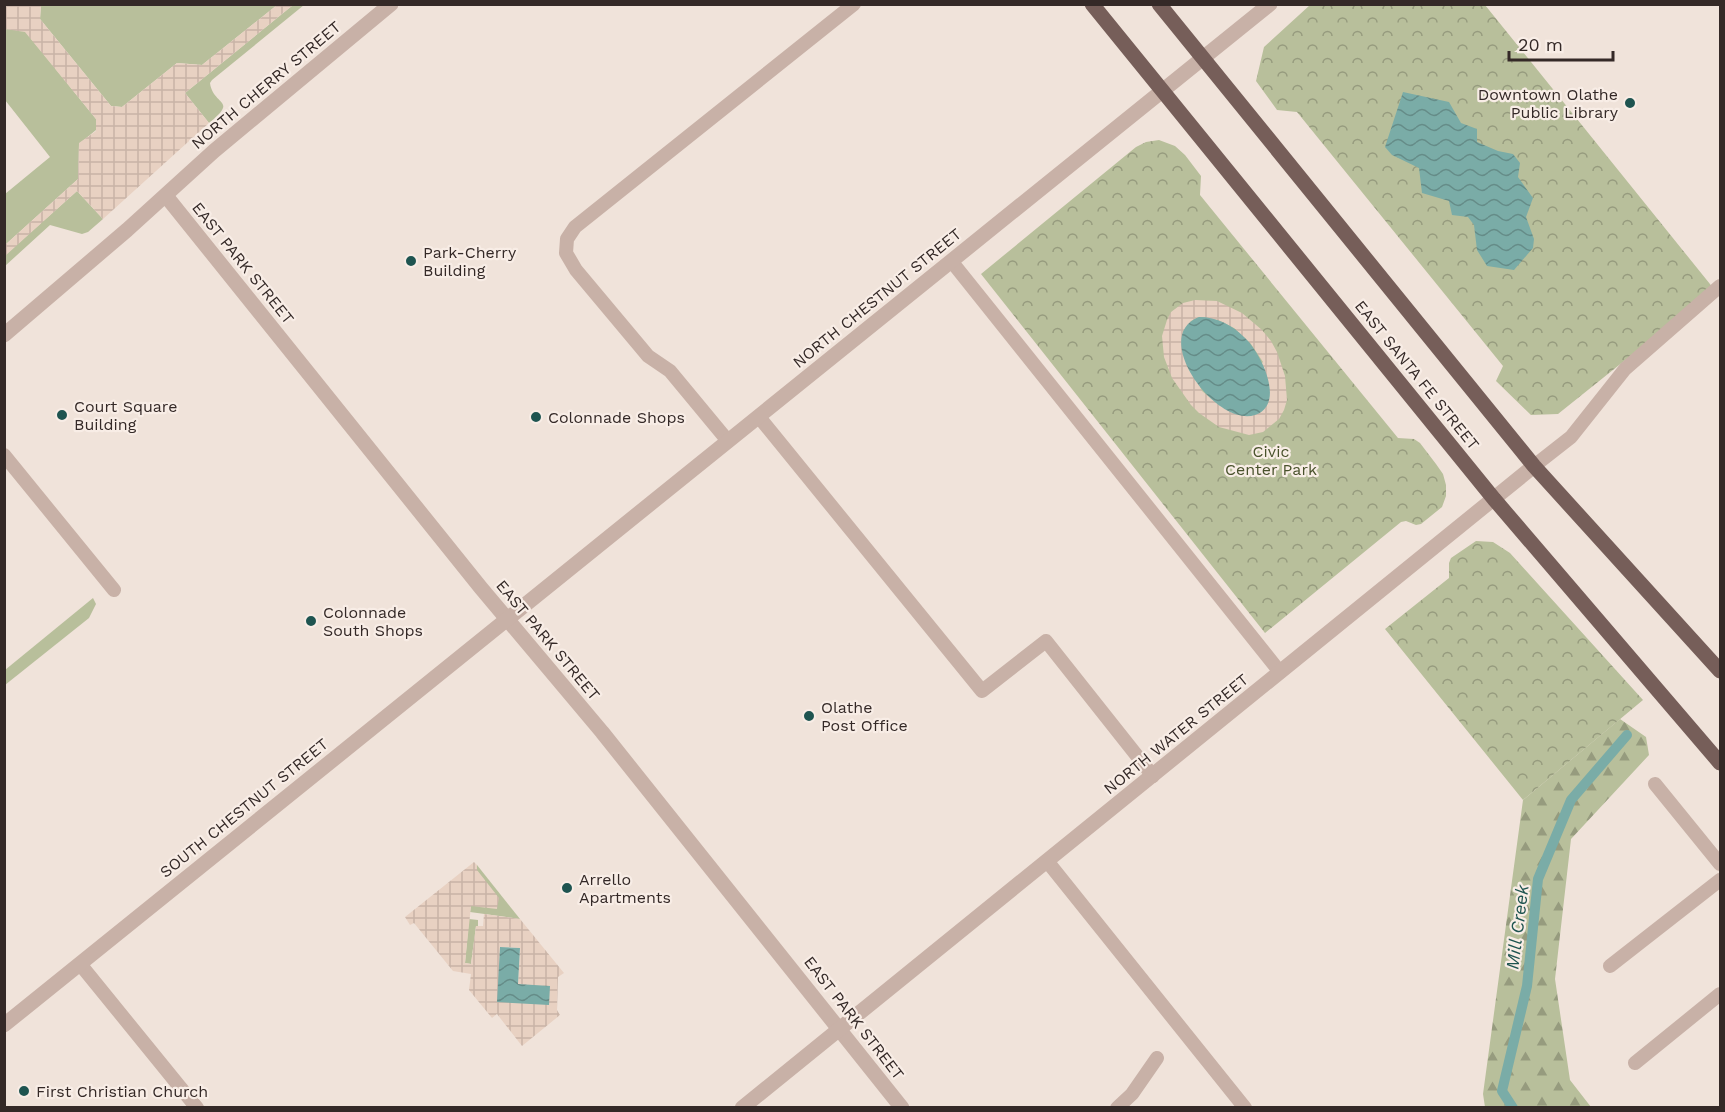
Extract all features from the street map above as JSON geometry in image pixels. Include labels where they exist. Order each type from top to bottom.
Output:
[{"type":"main road","name":"EAST SANTA FE STREET","points":[[1092,4],[1494,499],[1720,763]]},
{"type":"main road","name":"EAST SANTA FE STREET","points":[[1159,4],[1534,466],[1720,670]]},
{"type":"street","name":"NORTH CHERRY STREET","points":[[4,334],[166,196],[221,144],[391,4]]},
{"type":"street","name":"NORTH CHESTNUT STREET","points":[[507,619],[1270,4]]},
{"type":"street","name":"EAST PARK STREET","points":[[166,196],[507,619],[609,741],[902,1107]]},
{"type":"street","name":"NORTH WATER STREET","points":[[742,1107],[1534,466]]},
{"type":"street","name":"SOUTH CHESTNUT STREET","points":[[4,1025],[507,619]]},
{"type":"lane","points":[[728,441],[670,371],[648,356],[576,270],[566,253],[567,238],[576,227],[854,4]]},
{"type":"lane","points":[[952,262],[1280,672]]},
{"type":"lane","points":[[1534,466],[1571,437],[1625,369],[1720,286]]},
{"type":"lane","points":[[759,417],[982,691],[1046,640],[1153,776]]},
{"type":"lane","points":[[4,455],[114,590]]},
{"type":"lane","points":[[1655,784],[1720,864]]},
{"type":"lane","points":[[1047,861],[1245,1107]]},
{"type":"lane","points":[[1610,966],[1720,880]]},
{"type":"lane","points":[[80,964],[196,1107]]},
{"type":"lane","points":[[1635,1063],[1720,994]]},
{"type":"lane","points":[[1117,1107],[1132,1094],[1157,1058]]},
{"type":"green space","points":[[41,5],[277,5],[202,65],[177,63],[122,107],[111,106],[40,19]]},
{"type":"green space","points":[[293,5],[304,5],[212,80],[210,83],[212,90],[223,106],[218,115],[209,123],[185,93]]},
{"type":"green space","points":[[1310,5],[1485,5],[1714,289],[1558,414],[1531,415],[1496,381],[1503,366],[1297,112],[1277,110],[1256,81],[1264,47]]},
{"type":"green space","points":[[5,29],[25,31],[96,119],[96,130],[79,144],[78,179],[5,245],[5,194],[50,157],[5,100]]},
{"type":"green space","name":"Civic Center Park","points":[[1159,140],[1175,146],[1185,155],[1201,176],[1200,195],[1398,438],[1414,439],[1420,443],[1443,474],[1446,485],[1446,496],[1442,507],[1421,524],[1401,522],[1265,633],[981,274],[1136,147],[1146,142]]},
{"type":"green space","points":[[77,191],[103,219],[88,232],[82,234],[50,225],[5,266],[4,256]]},
{"type":"green space","points":[[1476,541],[1493,542],[1510,553],[1643,700],[1523,800],[1385,629],[1449,578],[1451,558]]},
{"type":"green space","points":[[93,598],[96,604],[89,618],[5,685],[5,670]]},
{"type":"green space","points":[[1620,719],[1646,737],[1649,755],[1571,839],[1555,979],[1570,1080],[1591,1107],[1485,1107],[1483,1094],[1523,800]]},
{"type":"green space","points":[[477,865],[520,919],[470,912]]},
{"type":"green space","points":[[469,919],[478,920],[471,964],[465,963]]},
{"type":"shaded area","points":[[5,4],[41,5],[40,19],[111,106],[122,107],[177,63],[202,65],[277,5],[293,5],[185,93],[209,123],[103,219],[77,191],[5,256],[5,245],[78,179],[79,143],[96,131],[96,119],[25,32],[5,29]]},
{"type":"shaded area","points":[[1195,300],[1217,301],[1242,313],[1271,341],[1285,376],[1287,400],[1279,419],[1263,432],[1249,435],[1219,427],[1191,405],[1172,378],[1164,357],[1162,336],[1171,312],[1183,303]],"holes":[[[1199,317],[1218,320],[1234,328],[1251,344],[1263,362],[1219,405],[1202,391],[1182,348],[1183,332],[1191,321]]]},
{"type":"shaded area","points":[[474,862],[477,870],[499,898],[497,909],[471,906],[465,963],[471,964],[476,926],[483,926],[484,914],[520,919],[564,973],[558,977],[557,1010],[560,1015],[522,1046],[497,1014],[492,1018],[469,990],[471,974],[453,971],[414,923],[410,925],[405,917]],"holes":[[[501,947],[520,948],[518,984]]]},
{"type":"water","points":[[1403,92],[1449,102],[1461,123],[1477,129],[1477,142],[1498,151],[1513,154],[1520,163],[1518,177],[1533,198],[1526,217],[1534,239],[1533,248],[1514,270],[1487,266],[1477,250],[1474,225],[1468,217],[1452,215],[1449,201],[1422,193],[1419,168],[1392,155],[1385,147]]},
{"type":"water","points":[[1199,317],[1212,318],[1229,325],[1250,344],[1257,354],[1268,377],[1270,389],[1269,400],[1264,409],[1255,415],[1239,415],[1223,408],[1207,395],[1194,378],[1184,360],[1181,342],[1185,327]]},
{"type":"water","points":[[500,947],[520,948],[518,984],[550,986],[549,1005],[497,1002]]},
{"type":"waterway","name":"Mill Creek","points":[[1513,1108],[1502,1091],[1527,986],[1538,879],[1571,800],[1627,735]]},
{"type":"place","name":"Downtown Olathe Public Library","points":[[1630,103]]},
{"type":"place","name":"Park-Cherry Building","points":[[411,261]]},
{"type":"place","name":"Court Square Building","points":[[62,415]]},
{"type":"place","name":"Colonnade Shops","points":[[536,417]]},
{"type":"place","name":"Colonnade South Shops","points":[[311,621]]},
{"type":"place","name":"Olathe Post Office","points":[[809,716]]},
{"type":"place","name":"Arrello Apartments","points":[[567,888]]},
{"type":"place","name":"First Christian Church","points":[[24,1091]]}]
